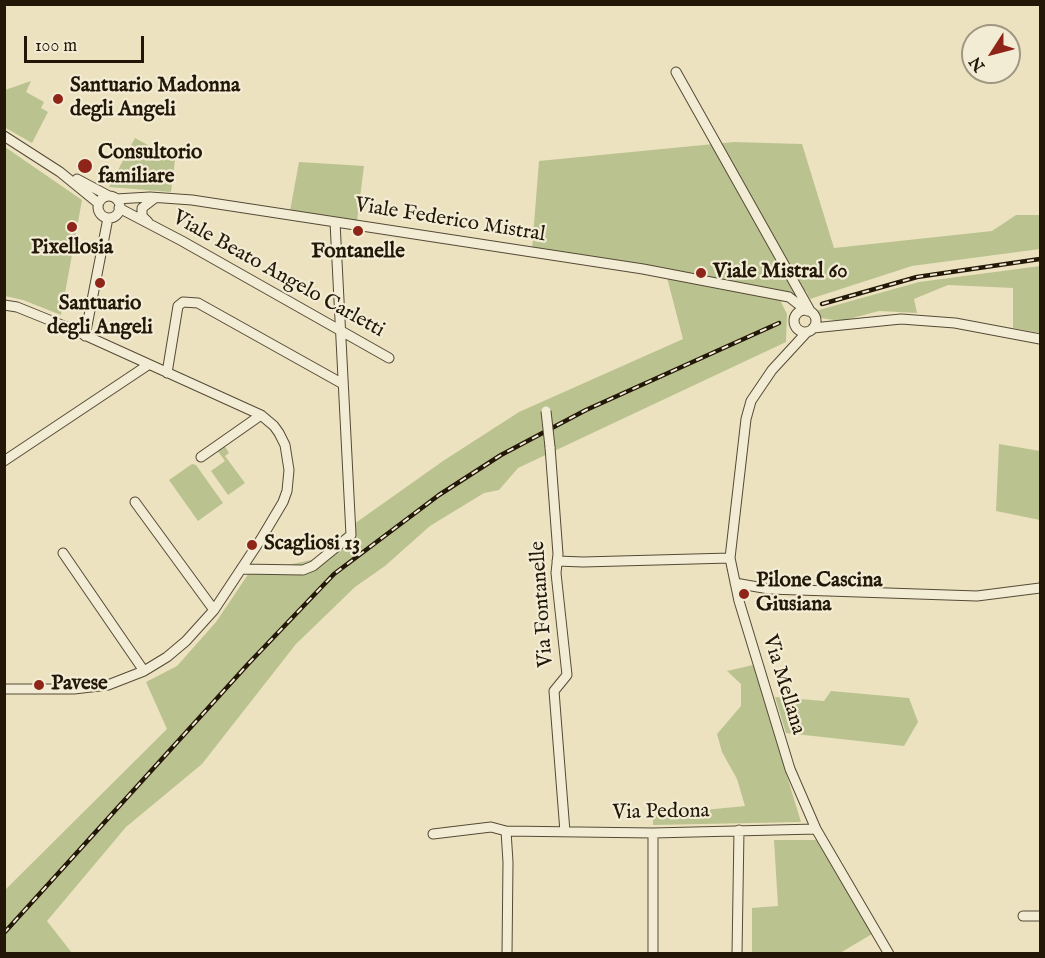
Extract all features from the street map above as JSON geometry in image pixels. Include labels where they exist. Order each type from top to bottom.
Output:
[{"type":"street","points":[[676,72],[811,321]]},
{"type":"street","name":"Viale Federico Mistral","points":[[4,136],[60,172],[115,201],[123,197],[192,200],[643,269],[789,297],[811,321]]},
{"type":"street","name":"Viale Federico Mistral","points":[[60,172],[98,203]]},
{"type":"street","points":[[103,198],[115,201],[117,214],[108,218],[99,213],[98,203],[103,198]]},
{"type":"street","name":"Viale Beato Angelo Carletti","points":[[150,224],[142,216],[142,208],[155,198]]},
{"type":"street","name":"Viale Beato Angelo Carletti","points":[[115,201],[150,224],[389,358]]},
{"type":"street","points":[[85,336],[108,218]]},
{"type":"street","points":[[241,569],[303,570],[313,566],[351,535],[335,222]]},
{"type":"street","points":[[778,294],[797,314],[811,321],[838,324],[901,319],[956,323],[1041,339]]},
{"type":"street","points":[[166,373],[178,306],[183,302],[198,303],[343,384]]},
{"type":"street","points":[[4,305],[17,307],[85,336],[261,415],[274,426],[285,445],[289,481],[278,513],[214,610],[166,657],[144,671],[117,682],[90,688],[4,689]]},
{"type":"street","points":[[792,346],[794,320],[797,314]]},
{"type":"street","points":[[795,326],[800,331],[811,321]]},
{"type":"street","name":"Via Mellana","points":[[811,321],[759,387],[748,410],[730,558],[735,583],[790,769],[816,829],[889,954]]},
{"type":"street","points":[[4,461],[148,365]]},
{"type":"street","name":"Via Fontanelle","points":[[545,409],[550,447],[556,573],[567,675],[554,691],[566,832]]},
{"type":"street","points":[[201,457],[261,415]]},
{"type":"street","points":[[135,502],[214,610]]},
{"type":"street","points":[[63,553],[144,671]]},
{"type":"street","points":[[557,561],[730,558]]},
{"type":"street","points":[[735,583],[769,589],[976,596],[1041,588]]},
{"type":"street","name":"Via Pedona","points":[[433,834],[491,827],[506,831],[653,833],[816,829]]},
{"type":"street","points":[[737,954],[739,830]]},
{"type":"street","points":[[506,831],[507,954]]},
{"type":"street","points":[[653,833],[653,954]]},
{"type":"street","points":[[1023,916],[1041,916]]},
{"type":"green space","points":[[31,81],[26,92],[44,102],[41,108],[48,112],[32,143],[4,127],[5,90]]},
{"type":"green space","points":[[135,138],[175,160],[171,192],[109,187]]},
{"type":"green space","points":[[734,142],[802,144],[834,248],[992,231],[1016,215],[1040,215],[1040,249],[912,266],[810,299],[806,291],[781,302],[787,314],[786,342],[518,468],[499,490],[484,493],[430,526],[385,566],[355,587],[296,644],[202,764],[126,827],[47,921],[72,953],[5,953],[4,891],[167,729],[146,682],[177,666],[216,622],[249,573],[316,559],[354,524],[443,461],[519,412],[683,339],[665,270],[532,249],[539,161]]},
{"type":"green space","points":[[5,147],[82,200],[61,315],[23,300],[5,296]]},
{"type":"green space","points":[[299,162],[364,166],[357,221],[290,211]]},
{"type":"green space","points":[[1040,266],[1040,333],[1013,328],[1013,288],[948,285],[914,299],[917,313],[879,311],[841,321],[821,318],[815,311],[919,282]]},
{"type":"green space","points":[[999,444],[1040,451],[1040,520],[996,511]]},
{"type":"green space","points":[[224,445],[229,453],[225,456],[245,483],[228,495],[211,471],[225,461],[217,450]]},
{"type":"green space","points":[[192,464],[196,465],[223,503],[198,521],[169,480]]},
{"type":"green space","points":[[753,665],[801,822],[653,825],[653,815],[745,806],[737,779],[722,752],[717,734],[741,706],[741,684],[727,671]]},
{"type":"green space","points":[[831,691],[909,698],[918,722],[904,746],[786,733],[775,697],[824,701]]},
{"type":"green space","points":[[774,840],[816,840],[872,934],[840,953],[752,953],[752,908],[778,906]]},
{"type":"railway","points":[[822,304],[917,277],[1040,259]]},
{"type":"railway","points":[[4,933],[249,663],[334,574],[439,495],[501,455],[586,410],[779,323]]},
{"type":"place","name":"Santuario Madonna degli Angeli","points":[[58,99]]},
{"type":"place","name":"Consultorio familiare","points":[[85,166]]},
{"type":"place","name":"Pixellosia","points":[[72,227]]},
{"type":"place","name":"Fontanelle","points":[[358,231]]},
{"type":"place","name":"Viale Mistral 60","points":[[701,273]]},
{"type":"place","name":"Santuario degli Angeli","points":[[100,283]]},
{"type":"place","name":"Scagliosi 13","points":[[252,545]]},
{"type":"place","name":"Pilone Cascina Giusiana","points":[[744,594]]},
{"type":"place","name":"Pavese","points":[[39,685]]}]
